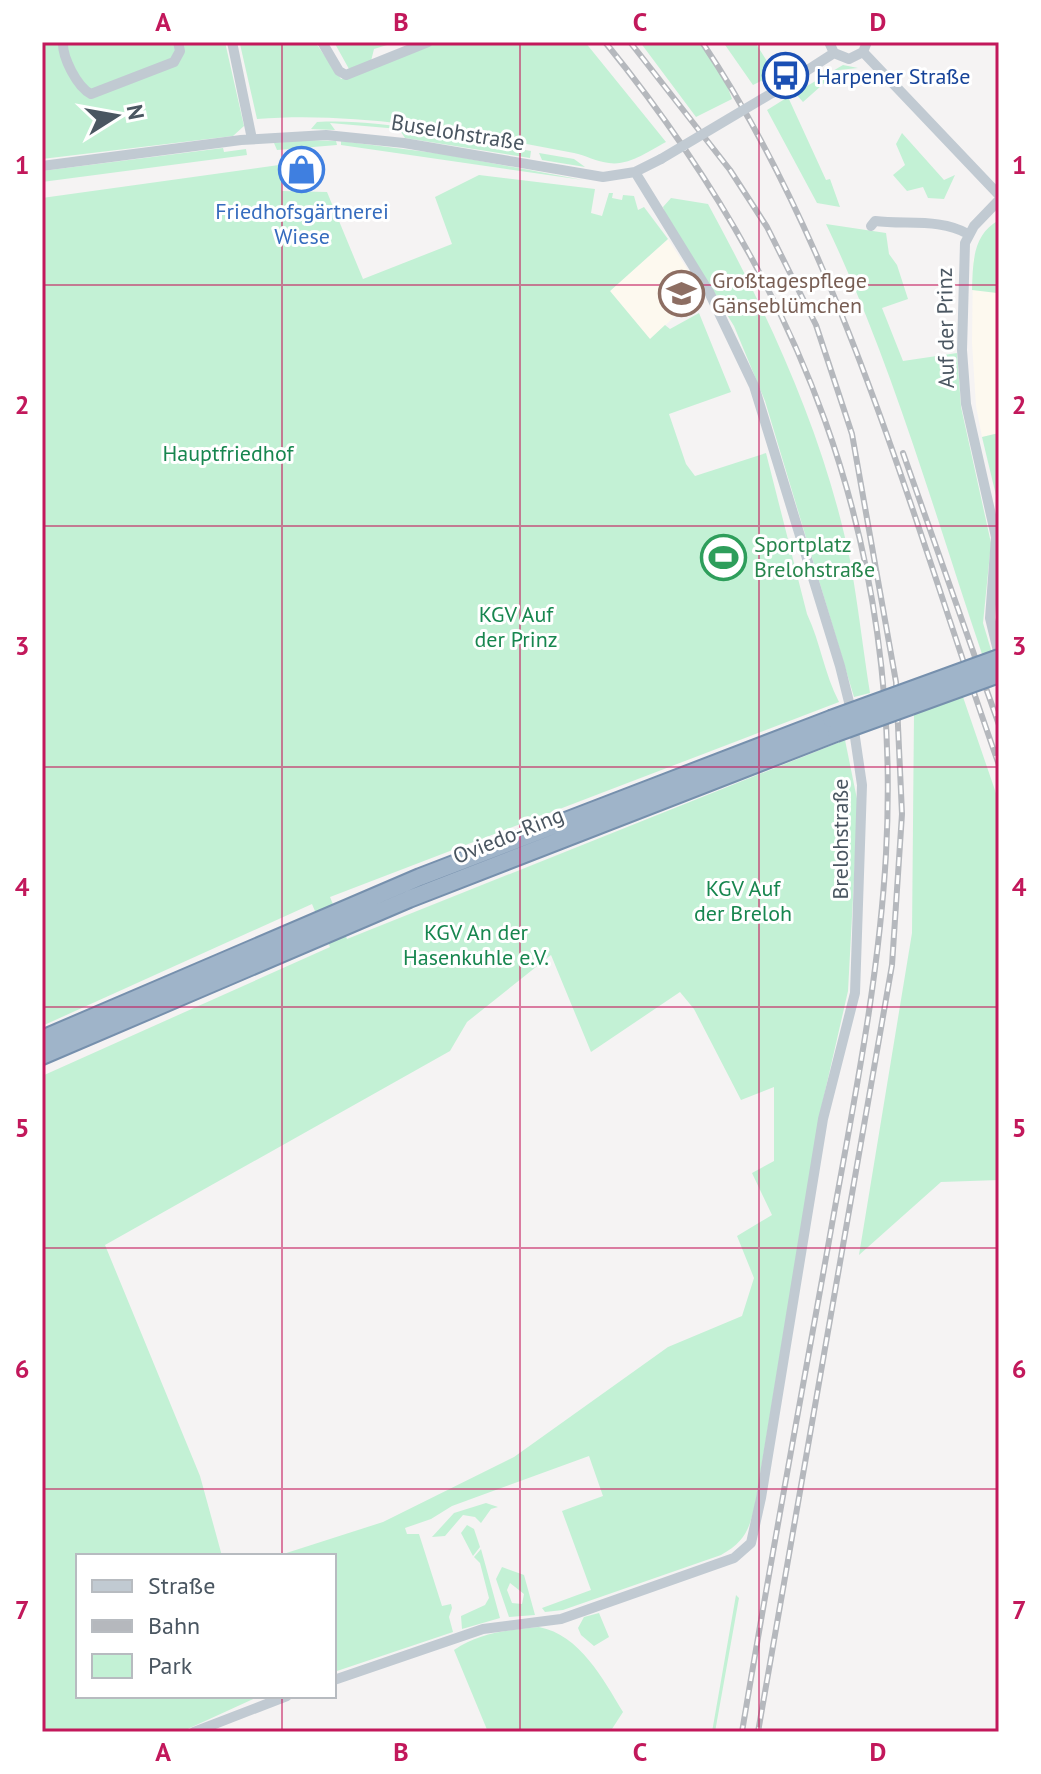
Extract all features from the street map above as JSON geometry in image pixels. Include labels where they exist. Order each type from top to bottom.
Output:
[{"type":"highway","name":"Oviedo-Ring","points":[[42,1056],[409,899],[999,656]]},
{"type":"highway","name":"Oviedo-Ring","points":[[42,1039],[420,877],[834,726],[999,674]]},
{"type":"street","points":[[63,42],[63,52],[83,89],[91,94],[174,62],[180,51],[178,42]]},
{"type":"street","points":[[232,42],[252,139]]},
{"type":"street","points":[[322,42],[339,71],[346,75],[428,42]]},
{"type":"street","points":[[829,42],[834,53],[849,59],[865,47],[999,198],[968,234],[945,225],[875,221],[871,226]]},
{"type":"street","name":"Buselohstraße","points":[[42,166],[252,139],[309,135],[365,138],[603,177],[635,172],[661,159],[834,53]]},
{"type":"street","name":"Brelohstraße","points":[[336,1679],[483,1629],[561,1619],[734,1558],[751,1543],[823,1119],[855,993],[862,785],[851,710],[840,666],[754,386],[709,292],[651,204],[635,172]]},
{"type":"street","name":"Auf der Prinz","points":[[968,234],[963,258],[963,375],[996,537],[990,618],[999,656]]},
{"type":"street","points":[[194,1732],[281,1698]]},
{"type":"shaded area","points":[[999,220],[999,433],[982,437],[976,406],[972,343],[973,261],[981,237]]},
{"type":"shaded area","points":[[668,239],[702,292],[650,339],[610,291]]},
{"type":"green space","points":[[42,42],[225,42],[244,126],[233,136],[42,159]]},
{"type":"green space","points":[[315,42],[341,79],[433,42],[585,42],[666,142],[631,160],[609,163],[496,138],[376,121],[297,117],[257,119],[240,44]]},
{"type":"green space","points":[[334,42],[397,42],[374,49],[371,61],[349,69]]},
{"type":"green space","points":[[640,42],[702,42],[723,75],[732,99],[696,117]]},
{"type":"green space","points":[[723,42],[755,42],[775,74],[753,85]]},
{"type":"green space","points":[[843,65],[858,68],[839,70],[803,102],[795,93]]},
{"type":"green space","points":[[788,97],[826,180],[830,179],[840,207],[817,203],[767,110]]},
{"type":"green space","points":[[317,122],[370,123],[424,130],[531,151],[530,158],[405,138],[399,129],[330,123],[335,130],[311,129]]},
{"type":"green space","points":[[902,133],[944,180],[955,175],[944,199],[928,198],[923,187],[907,191],[893,175],[905,165],[896,144]]},
{"type":"green space","points":[[336,141],[337,145],[277,150],[274,143]]},
{"type":"green space","points":[[341,141],[443,154],[583,180],[341,145]]},
{"type":"green space","points":[[223,148],[224,152],[246,149],[247,155],[42,182],[42,171]]},
{"type":"green space","points":[[539,153],[574,159],[585,167],[542,160]]},
{"type":"green space","points":[[279,165],[282,191],[327,192],[363,279],[452,244],[435,197],[479,175],[595,189],[591,213],[602,216],[609,193],[613,193],[612,198],[622,200],[623,195],[634,196],[638,210],[644,207],[668,239],[610,291],[650,339],[665,325],[670,329],[699,313],[731,392],[669,414],[686,464],[695,476],[766,453],[807,614],[839,702],[330,897],[347,939],[845,740],[858,804],[848,991],[821,1109],[755,1505],[748,1529],[735,1545],[721,1555],[563,1610],[545,1612],[542,1608],[591,1590],[562,1511],[603,1496],[589,1456],[452,1506],[431,1519],[405,1528],[407,1534],[419,1534],[442,1606],[451,1604],[449,1617],[453,1632],[336,1671],[336,1554],[283,1554],[383,1522],[514,1457],[668,1347],[742,1316],[754,1278],[737,1236],[772,1215],[752,1173],[774,1161],[774,1087],[741,1100],[694,1009],[680,992],[591,1052],[551,955],[467,1022],[450,1051],[105,1245],[200,1476],[221,1554],[76,1554],[76,1698],[256,1698],[181,1732],[42,1732],[42,1076],[330,947],[312,904],[42,1026],[42,198]]},
{"type":"green space","points":[[671,198],[708,204],[752,289],[792,377],[839,513],[853,577],[870,693],[854,697],[765,401],[734,326],[666,216],[663,207]]},
{"type":"green space","points":[[999,220],[999,290],[997,293],[972,290],[979,242],[990,226]]},
{"type":"green space","points":[[826,224],[886,233],[889,254],[897,265],[908,299],[882,308],[903,361],[957,353],[961,407],[991,543],[983,623],[992,653],[983,657],[892,383]]},
{"type":"green space","points":[[999,433],[999,508],[982,437]]},
{"type":"green space","points":[[963,697],[999,802],[999,1180],[941,1182],[859,1255],[912,933],[914,714]]},
{"type":"green space","points":[[486,1503],[498,1507],[491,1509],[481,1523],[475,1517],[463,1515],[445,1536],[432,1537],[454,1513]]},
{"type":"green space","points":[[467,1525],[474,1529],[480,1547],[473,1556],[461,1533]]},
{"type":"green space","points":[[481,1549],[500,1618],[462,1629],[461,1616],[485,1605],[489,1598],[480,1563],[474,1557]]},
{"type":"green space","points":[[502,1567],[524,1575],[535,1615],[509,1617],[496,1579]],"holes":[[[510,1583],[524,1594],[522,1604],[512,1603],[507,1590]]]},
{"type":"green space","points":[[736,1595],[739,1598],[715,1732],[712,1732]]},
{"type":"green space","points":[[599,1613],[609,1637],[594,1646],[581,1635],[578,1628],[584,1617]]},
{"type":"green space","points":[[539,1627],[567,1639],[598,1673],[623,1712],[610,1732],[488,1732],[454,1650],[484,1636]]},
{"type":"railway","points":[[605,42],[674,133],[734,226],[784,322],[825,421],[856,523],[877,629],[887,739],[886,854],[872,993],[742,1732]]},
{"type":"railway","points":[[630,42],[730,170],[767,227],[816,325],[852,434],[896,682],[902,814],[892,965],[758,1732]]},
{"type":"railway","points":[[702,42],[752,124],[796,211],[836,301],[872,393],[999,765]]},
{"type":"railway","points":[[903,453],[999,725]]},
{"type":"place","name":"Harpener Straße","points":[[785,76]]},
{"type":"place","name":"Friedhofsgärtnerei Wiese","points":[[302,170]]},
{"type":"place","name":"Großtagespflege Gänseblümchen","points":[[681,293]]},
{"type":"place","name":"Sportplatz Brelohstraße","points":[[723,557]]},
{"type":"park label","name":"Hauptfriedhof","points":[[228,453]]},
{"type":"park label","name":"KGV Auf der Prinz","points":[[516,626]]},
{"type":"park label","name":"KGV Auf der Breloh","points":[[743,900]]},
{"type":"park label","name":"KGV An der Hasenkuhle e.V.","points":[[476,944]]}]
